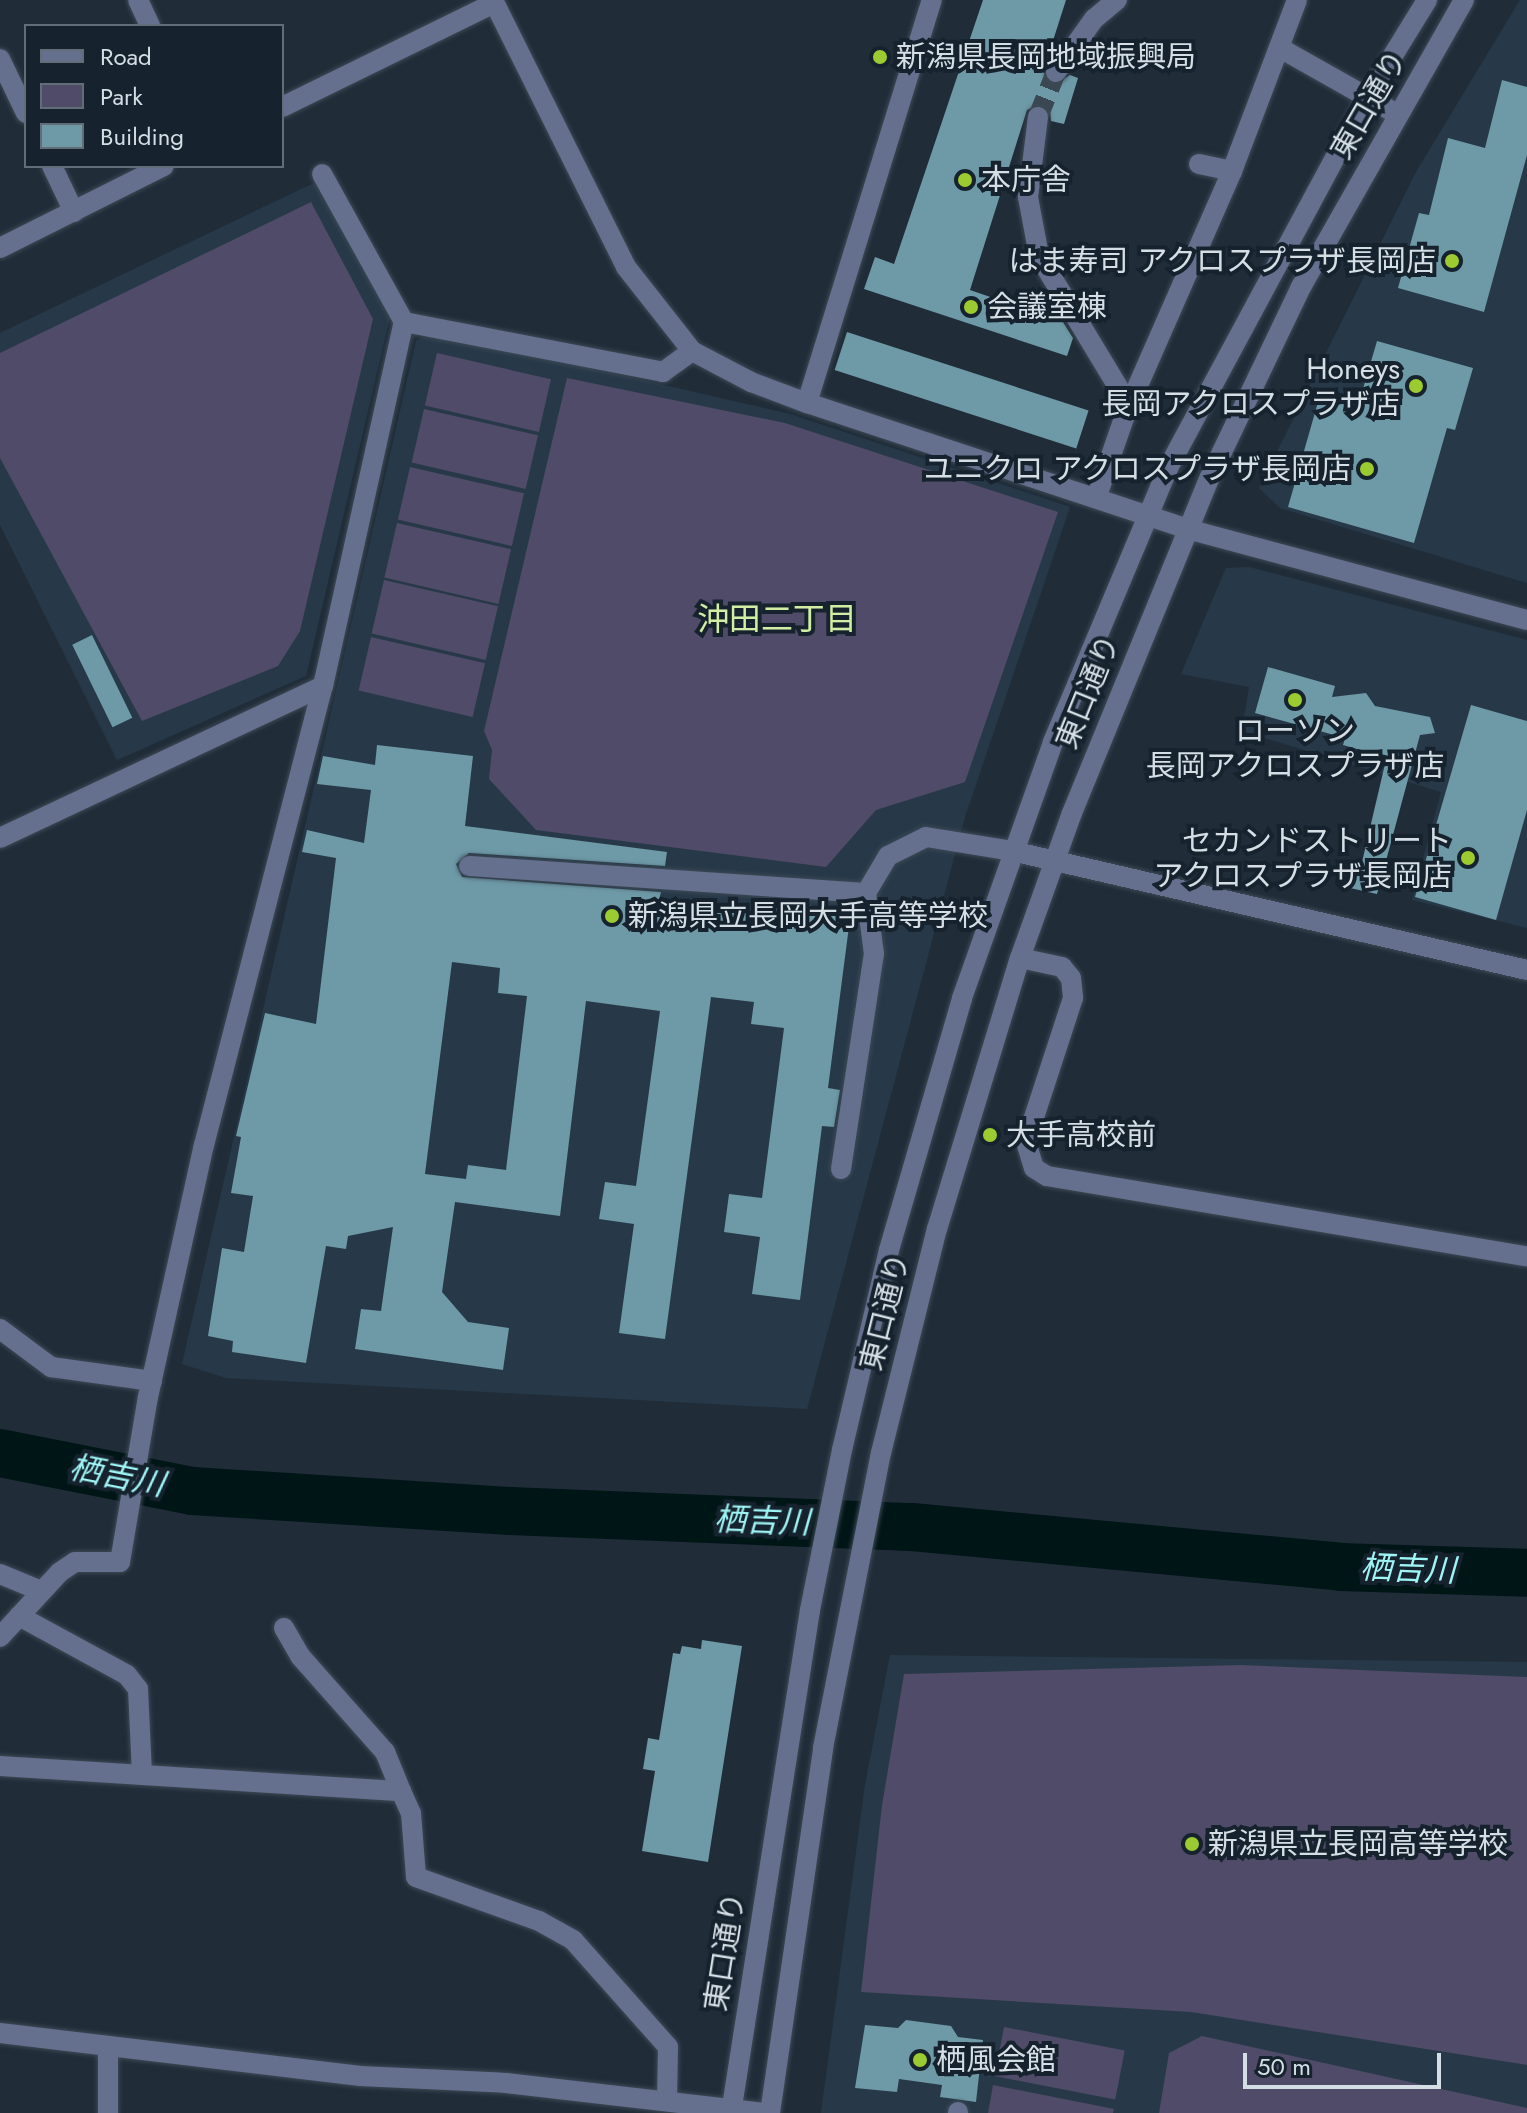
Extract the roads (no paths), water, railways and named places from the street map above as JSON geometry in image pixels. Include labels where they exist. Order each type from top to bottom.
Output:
[{"type":"street","points":[[138,0],[149,24]]},
{"type":"street","points":[[807,403],[932,0]]},
{"type":"street","points":[[1056,72],[1094,19],[1117,0]]},
{"type":"street","points":[[1097,496],[1125,415],[1232,171],[1297,0]]},
{"type":"street","name":"東口通り","points":[[731,2111],[810,1610],[842,1450],[908,1180],[1012,851],[1146,515],[1368,96],[1427,0]]},
{"type":"street","name":"東口通り","points":[[767,2113],[823,1748],[881,1453],[937,1229],[1020,958],[1053,860],[1187,529],[1301,287],[1464,0]]},
{"type":"street","points":[[284,106],[494,2],[626,267],[692,351],[751,382],[807,403],[1097,496],[1187,529],[1527,620]]},
{"type":"street","points":[[1280,48],[1397,114]]},
{"type":"street","points":[[3,72],[24,109]]},
{"type":"street","points":[[1038,117],[1028,197],[1039,256],[1121,392],[1125,415]]},
{"type":"street","points":[[1199,164],[1232,171]]},
{"type":"street","points":[[53,168],[74,212]]},
{"type":"street","points":[[0,248],[160,168]]},
{"type":"street","points":[[0,1637],[41,1591],[75,1562],[120,1562],[150,1389],[204,1145],[323,686],[404,322],[322,174]]},
{"type":"street","points":[[404,322],[663,372],[692,351]]},
{"type":"street","points":[[0,838],[323,686]]},
{"type":"street","points":[[841,1169],[874,954],[866,893],[888,856],[926,837],[1053,860],[1527,970]]},
{"type":"street","points":[[469,866],[866,893]]},
{"type":"street","points":[[1020,958],[1062,967],[1072,988],[1073,998],[1026,1142],[1034,1168],[1047,1176],[1527,1256]]},
{"type":"street","points":[[0,1329],[51,1367],[150,1389]]},
{"type":"street","points":[[0,1574],[41,1591]]},
{"type":"street","points":[[19,1616],[127,1675],[138,1689],[142,1775]]},
{"type":"street","points":[[284,1628],[300,1656],[385,1752],[411,1813],[416,1877],[539,1921],[573,1940],[668,2047],[667,2099]]},
{"type":"street","points":[[0,1766],[401,1791]]},
{"type":"street","points":[[0,2033],[360,2076],[506,2083],[667,2099],[731,2111],[767,2113]]},
{"type":"street","points":[[108,2046],[108,2113]]},
{"type":"waterway","name":"栖吉川","points":[[0,1453],[192,1491],[510,1511],[912,1527],[1340,1567],[1527,1573]]},
{"type":"tunnel","points":[[1038,117],[1056,72]]},
{"type":"place","name":"新潟県長岡地域振興局","points":[[880,57]]},
{"type":"place","name":"本庁舎","points":[[965,180]]},
{"type":"place","name":"はま寿司 アクロスプラザ長岡店","points":[[1452,261]]},
{"type":"place","name":"会議室棟","points":[[971,307]]},
{"type":"place","name":"Honeys 長岡アクロスプラザ店","points":[[1416,386]]},
{"type":"place","name":"ユニクロ アクロスプラザ長岡店","points":[[1367,469]]},
{"type":"place","name":"ローソン 長岡アクロスプラザ店","points":[[1295,700]]},
{"type":"place","name":"セカンドストリート アクロスプラザ長岡店","points":[[1468,858]]},
{"type":"place","name":"新潟県立長岡大手高等学校","points":[[612,916]]},
{"type":"place","name":"大手高校前","points":[[990,1135]]},
{"type":"place","name":"新潟県立長岡高等学校","points":[[1192,1844]]},
{"type":"place","name":"栖風会館","points":[[920,2060]]},
{"type":"district","name":"沖田二丁目","points":[[777,619]]}]
